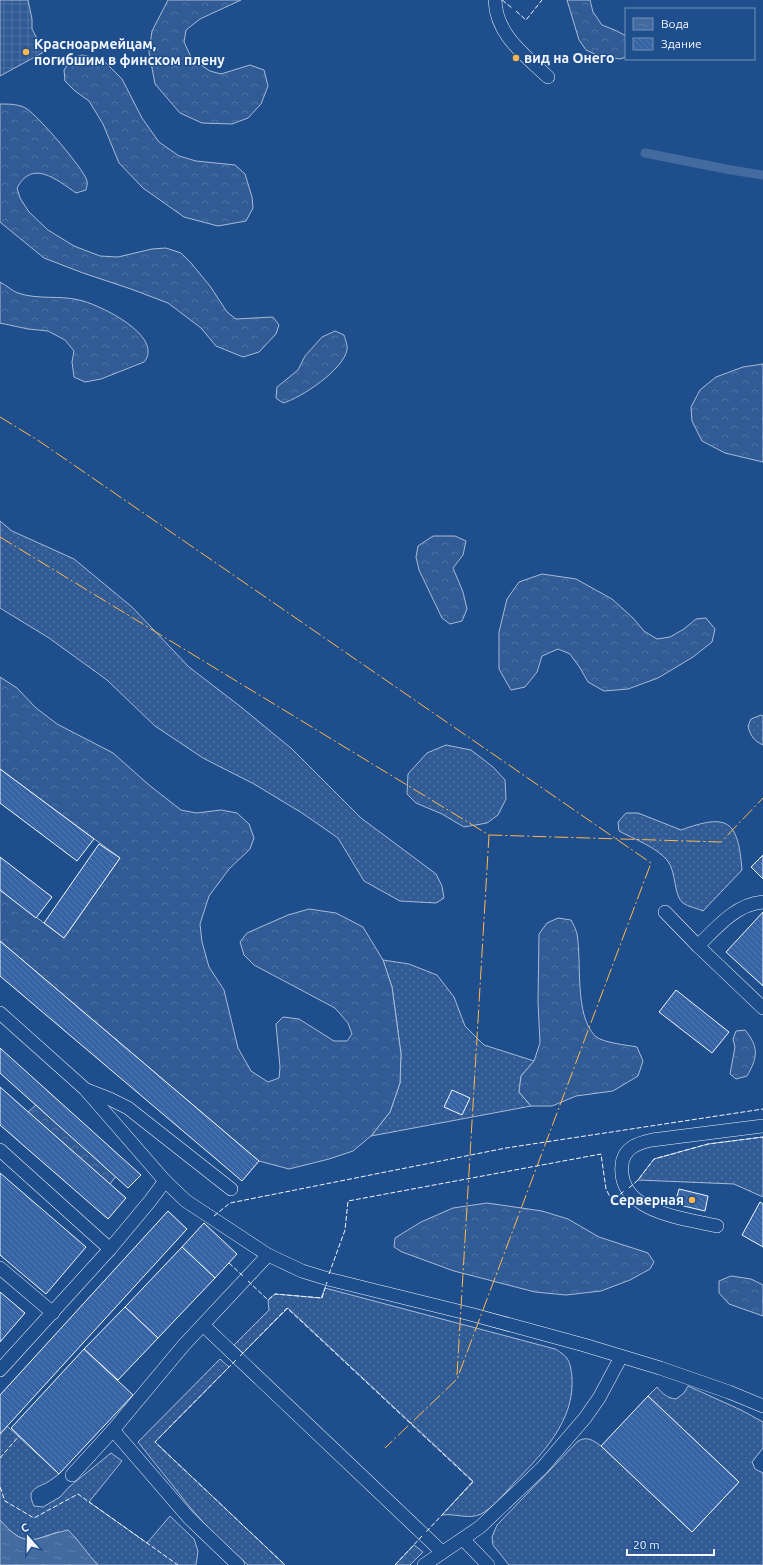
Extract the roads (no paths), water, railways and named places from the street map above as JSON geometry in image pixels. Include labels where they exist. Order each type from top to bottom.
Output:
[{"type":"lane","points":[[495,0],[497,17],[512,43],[548,77]]},
{"type":"lane","points":[[698,946],[739,909],[751,904],[763,902]]},
{"type":"lane","points":[[665,912],[763,1008]]},
{"type":"lane","points":[[0,1013],[85,1089],[165,1181],[186,1201],[268,1256],[302,1271],[328,1279],[470,1314],[697,1380],[763,1406]]},
{"type":"lane","points":[[85,1089],[128,1108],[231,1189]]},
{"type":"lane","points":[[717,1226],[657,1211],[634,1198],[626,1190],[621,1172],[622,1162],[626,1153],[631,1147],[652,1140],[763,1126]]},
{"type":"lane","points":[[0,1150],[110,1249]]},
{"type":"lane","points":[[0,1370],[110,1249],[165,1181]]},
{"type":"lane","points":[[72,1475],[113,1430],[163,1369],[268,1256]]},
{"type":"lane","points":[[0,1268],[53,1313]]},
{"type":"lane","points":[[203,1325],[442,1552]]},
{"type":"lane","points":[[424,1565],[463,1539],[492,1516],[542,1468],[585,1418],[599,1398],[621,1357]]},
{"type":"lane","points":[[113,1430],[189,1518],[238,1565]]},
{"type":"lane","points":[[463,1539],[488,1565]]},
{"type":"water","points":[[0,1520],[10,1530],[25,1539],[32,1540],[68,1530],[98,1565],[0,1565]]},
{"type":"waterway","points":[[645,153],[763,175]]},
{"type":"place","name":"Красноармейцам, погибшим в финском плену","points":[[26,52]]},
{"type":"place","name":"вид на Онего","points":[[516,58]]},
{"type":"place","name":"Серверная","points":[[692,1200]]}]
